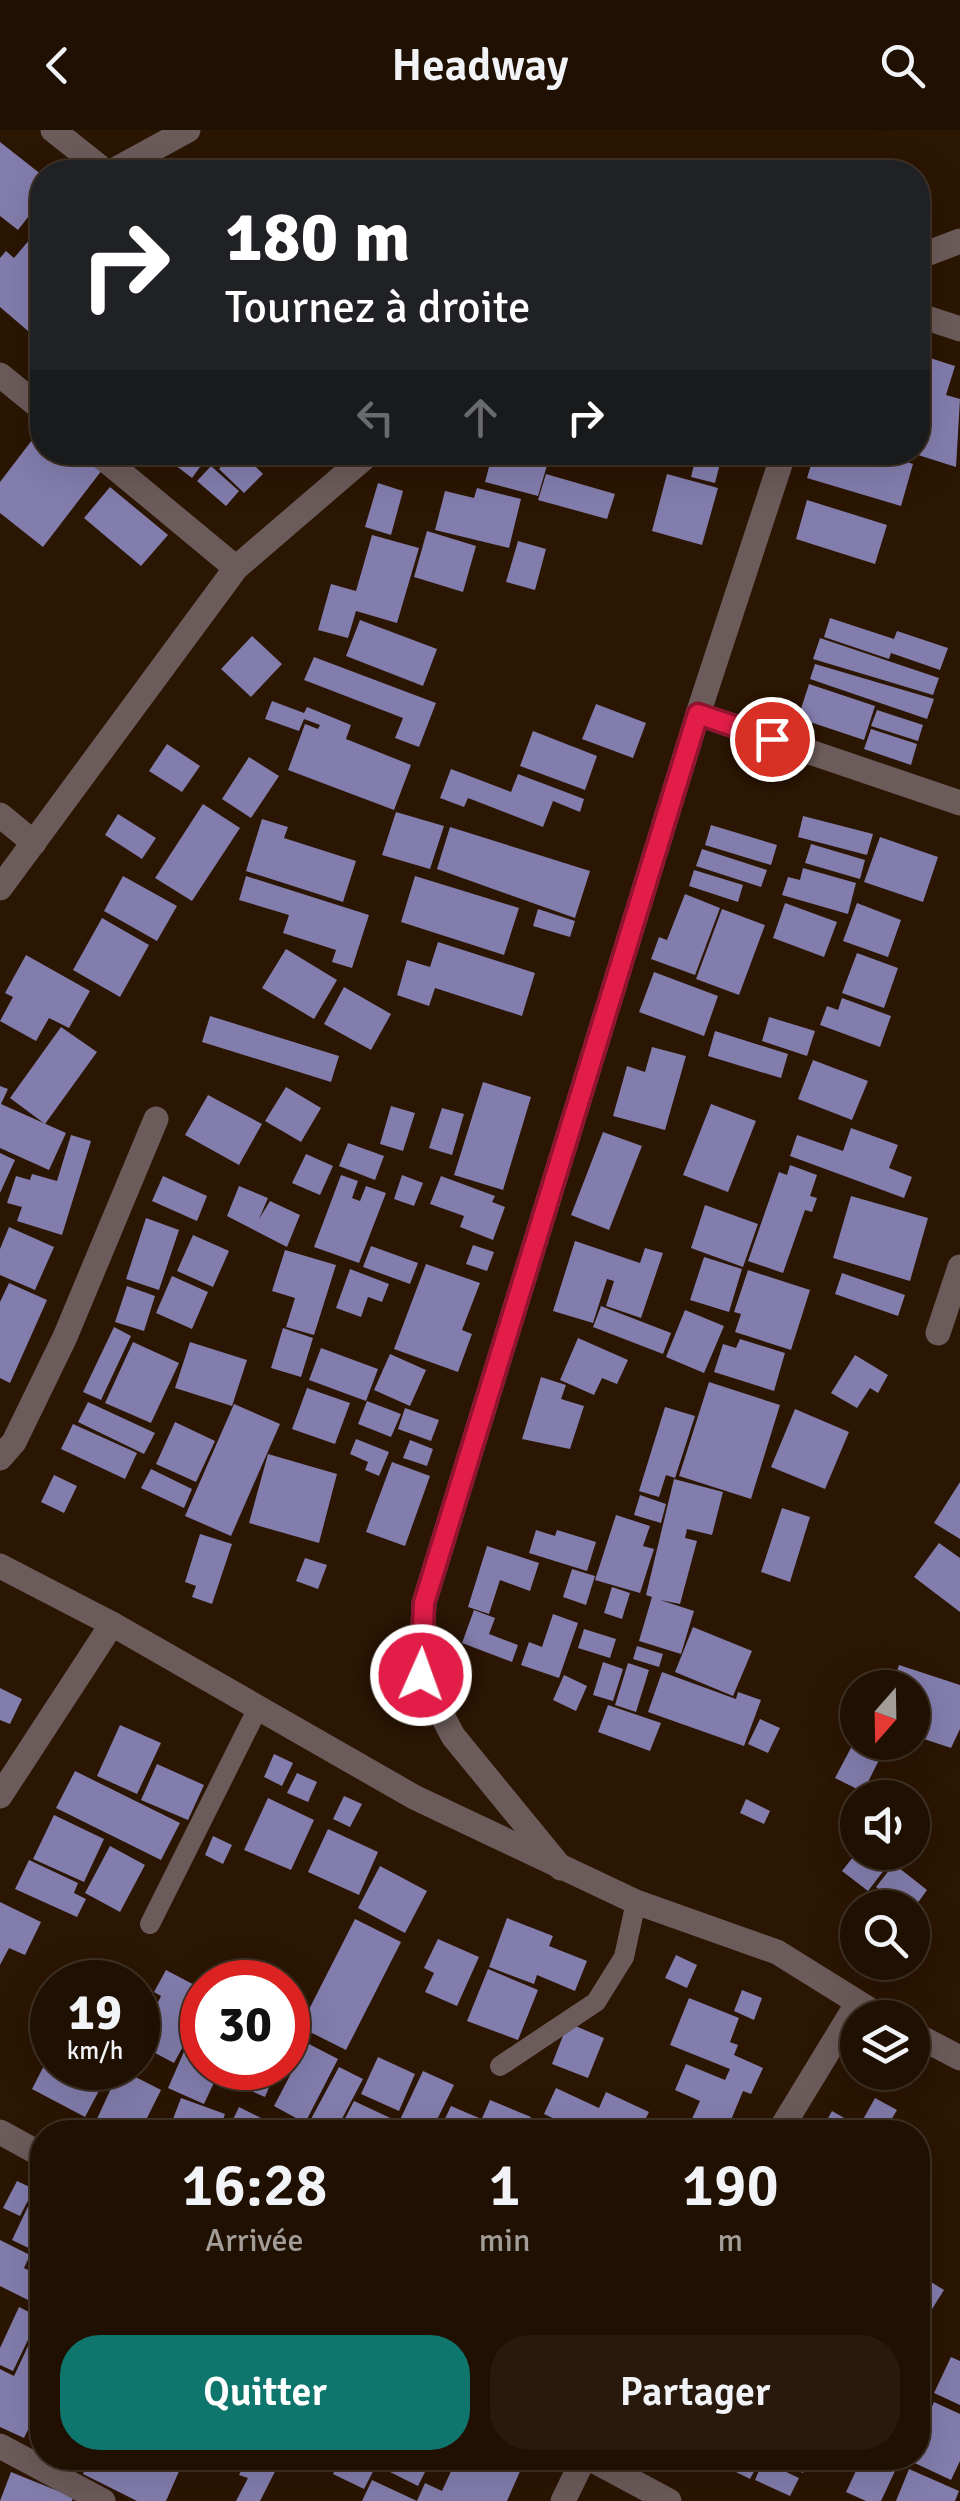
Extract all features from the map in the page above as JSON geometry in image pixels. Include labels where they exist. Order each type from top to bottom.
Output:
[{"type":"street","points":[[53,130],[92,160]]},
{"type":"street","points":[[131,160],[188,130]]},
{"type":"street","points":[[930,253],[960,242]]},
{"type":"street","points":[[930,319],[960,329]]},
{"type":"street","points":[[0,375],[30,400]]},
{"type":"street","points":[[112,465],[236,568]]},
{"type":"street","points":[[0,888],[236,568],[356,465]]},
{"type":"street","points":[[561,1868],[453,1736],[421,1675],[424,1603],[698,714],[780,465]]},
{"type":"street","points":[[698,714],[960,803]]},
{"type":"street","points":[[0,815],[34,842]]},
{"type":"street","points":[[0,1458],[14,1442],[65,1337],[156,1119]]},
{"type":"street","points":[[938,1332],[960,1267]]},
{"type":"street","points":[[0,1566],[112,1624],[414,1797],[636,1902],[777,1952],[851,2000]]},
{"type":"street","points":[[0,1796],[112,1624]]},
{"type":"street","points":[[787,2120],[840,2032]]},
{"type":"street","points":[[930,2042],[960,2058]]},
{"type":"street","points":[[0,2132],[30,2148]]},
{"type":"street","points":[[0,2446],[30,2462]]},
{"type":"street","points":[[45,2470],[102,2501]]},
{"type":"street","points":[[564,2501],[581,2470]]},
{"type":"street","points":[[610,2470],[669,2501]]},
{"type":"lane","points":[[150,1924],[258,1708]]},
{"type":"lane","points":[[500,2066],[596,2002],[624,1957],[636,1902]]},
{"type":"building","points":[[0,142],[30,166],[30,214],[18,230],[0,216]]},
{"type":"building","points":[[30,239],[30,333],[0,307],[0,258],[6,251],[14,258]]},
{"type":"building","points":[[930,358],[955,366],[946,395],[960,399],[956,467],[930,459]]},
{"type":"building","points":[[30,443],[30,465],[96,465],[102,470],[43,547],[0,513],[0,482]]},
{"type":"building","points":[[175,465],[202,465],[192,478]]},
{"type":"building","points":[[223,465],[254,465],[263,474],[244,493],[219,469]]},
{"type":"building","points":[[490,465],[547,465],[538,496],[485,482]]},
{"type":"building","points":[[694,465],[720,465],[715,483],[691,477]]},
{"type":"building","points":[[811,465],[913,465],[901,506],[807,478]]},
{"type":"building","points":[[211,466],[239,491],[226,506],[197,481]]},
{"type":"building","points":[[546,474],[615,494],[607,519],[538,500]]},
{"type":"building","points":[[667,474],[718,488],[702,545],[652,531]]},
{"type":"building","points":[[378,483],[403,491],[391,535],[365,527]]},
{"type":"building","points":[[110,487],[168,535],[141,566],[84,518]]},
{"type":"building","points":[[477,488],[521,499],[509,548],[435,530],[445,491],[474,498]]},
{"type":"building","points":[[807,500],[887,525],[875,564],[796,539]]},
{"type":"building","points":[[427,531],[476,546],[463,592],[414,577]]},
{"type":"building","points":[[372,535],[419,548],[397,623],[356,611],[348,638],[318,630],[331,584],[356,591]]},
{"type":"building","points":[[518,541],[546,549],[535,590],[506,582]]},
{"type":"building","points":[[830,618],[894,639],[897,631],[948,648],[940,670],[891,653],[889,659],[824,637]]},
{"type":"building","points":[[360,620],[437,649],[423,686],[346,656]]},
{"type":"building","points":[[252,636],[282,664],[251,697],[221,669]]},
{"type":"building","points":[[820,638],[939,678],[933,695],[813,659]]},
{"type":"building","points":[[314,657],[436,703],[419,747],[395,738],[403,718],[304,680]]},
{"type":"building","points":[[815,664],[934,699],[927,719],[810,679]]},
{"type":"building","points":[[809,684],[875,706],[864,740],[798,718]]},
{"type":"building","points":[[272,701],[304,713],[307,707],[351,725],[346,739],[411,765],[394,810],[288,770],[305,724],[318,729],[320,725],[304,719],[299,731],[265,719]]},
{"type":"building","points":[[596,704],[646,723],[633,758],[582,739]]},
{"type":"building","points":[[877,710],[923,725],[918,741],[871,726]]},
{"type":"building","points":[[871,729],[917,744],[911,765],[864,749]]},
{"type":"building","points":[[533,731],[597,756],[585,790],[520,766]]},
{"type":"building","points":[[167,744],[200,766],[182,792],[149,771]]},
{"type":"building","points":[[249,757],[279,776],[251,818],[222,799]]},
{"type":"building","points":[[451,769],[511,792],[518,774],[584,799],[580,812],[553,801],[543,827],[468,798],[464,807],[440,798]]},
{"type":"building","points":[[203,804],[240,828],[192,901],[155,878]]},
{"type":"building","points":[[396,812],[444,826],[430,869],[382,855]]},
{"type":"building","points":[[118,814],[156,838],[142,859],[105,835]]},
{"type":"building","points":[[803,816],[873,834],[867,855],[798,837]]},
{"type":"building","points":[[262,819],[288,827],[284,838],[356,861],[343,902],[246,871]]},
{"type":"building","points":[[711,825],[777,845],[771,865],[705,845]]},
{"type":"building","points":[[450,827],[590,871],[575,918],[437,869]]},
{"type":"building","points":[[880,837],[938,857],[923,902],[864,882]]},
{"type":"building","points":[[811,844],[865,860],[860,879],[805,863]]},
{"type":"building","points":[[702,849],[767,870],[761,887],[696,866]]},
{"type":"building","points":[[803,868],[856,883],[848,914],[782,895],[788,877],[800,880]]},
{"type":"building","points":[[694,870],[743,885],[738,902],[689,886]]},
{"type":"building","points":[[123,876],[177,906],[157,941],[104,911]]},
{"type":"building","points":[[246,876],[369,915],[352,968],[332,962],[336,950],[283,933],[289,915],[239,900]]},
{"type":"building","points":[[415,876],[519,908],[504,955],[401,922]]},
{"type":"building","points":[[685,894],[720,908],[695,975],[651,959],[659,937],[667,940]]},
{"type":"building","points":[[785,903],[837,922],[824,957],[773,938]]},
{"type":"building","points":[[857,903],[901,920],[888,957],[843,941]]},
{"type":"building","points":[[538,909],[575,921],[570,937],[533,926]]},
{"type":"building","points":[[722,909],[765,925],[739,995],[696,979]]},
{"type":"building","points":[[102,918],[149,945],[120,997],[73,970]]},
{"type":"building","points":[[438,942],[535,973],[522,1016],[435,988],[429,1006],[397,995],[407,960],[430,967]]},
{"type":"building","points":[[286,949],[337,980],[314,1019],[262,988]]},
{"type":"building","points":[[857,953],[898,968],[884,1008],[842,993]]},
{"type":"building","points":[[26,955],[90,991],[69,1028],[49,1018],[36,1041],[0,1021],[13,997],[5,993]]},
{"type":"building","points":[[654,972],[718,996],[704,1036],[639,1012]]},
{"type":"building","points":[[344,987],[391,1014],[371,1050],[324,1024]]},
{"type":"building","points":[[842,998],[891,1016],[880,1047],[820,1025],[827,1006],[838,1010]]},
{"type":"building","points":[[210,1016],[339,1056],[331,1082],[202,1042]]},
{"type":"building","points":[[769,1017],[815,1031],[807,1056],[762,1041]]},
{"type":"building","points":[[61,1027],[97,1052],[45,1124],[10,1098]]},
{"type":"building","points":[[715,1031],[788,1054],[781,1078],[708,1056]]},
{"type":"building","points":[[652,1047],[686,1056],[665,1130],[613,1116],[627,1066],[645,1072]]},
{"type":"building","points":[[813,1060],[868,1081],[852,1120],[798,1099]]},
{"type":"building","points":[[483,1082],[531,1097],[503,1190],[454,1175]]},
{"type":"building","points":[[0,1086],[8,1089],[1,1104],[66,1133],[49,1170],[0,1148]]},
{"type":"building","points":[[286,1087],[321,1108],[301,1142],[265,1121]]},
{"type":"building","points":[[208,1095],[262,1124],[239,1165],[185,1135]]},
{"type":"building","points":[[711,1104],[756,1121],[728,1192],[683,1175]]},
{"type":"building","points":[[391,1106],[415,1113],[403,1151],[380,1144]]},
{"type":"building","points":[[442,1108],[464,1114],[452,1155],[429,1148]]},
{"type":"building","points":[[851,1128],[898,1145],[889,1168],[912,1177],[904,1198],[790,1156],[797,1135],[843,1151]]},
{"type":"building","points":[[603,1132],[642,1146],[609,1230],[571,1215]]},
{"type":"building","points":[[71,1135],[91,1141],[62,1235],[17,1221],[22,1207],[7,1203],[16,1176],[30,1180],[32,1174],[57,1181]]},
{"type":"building","points":[[348,1143],[384,1156],[375,1180],[339,1166]]},
{"type":"building","points":[[0,1153],[15,1160],[0,1193]]},
{"type":"building","points":[[306,1154],[333,1166],[320,1195],[292,1183]]},
{"type":"building","points":[[790,1165],[817,1175],[810,1196],[817,1198],[812,1212],[805,1210],[783,1273],[748,1261],[779,1172],[787,1175]]},
{"type":"building","points":[[341,1175],[358,1181],[352,1198],[360,1201],[366,1186],[386,1193],[359,1263],[314,1247]]},
{"type":"building","points":[[402,1175],[423,1183],[414,1206],[394,1199]]},
{"type":"building","points":[[163,1176],[207,1196],[197,1221],[152,1201]]},
{"type":"building","points":[[441,1176],[495,1196],[492,1202],[505,1207],[493,1240],[460,1227],[464,1216],[430,1204]]},
{"type":"building","points":[[239,1186],[268,1198],[259,1219],[270,1201],[300,1215],[287,1247],[227,1216]]},
{"type":"building","points":[[851,1196],[928,1218],[910,1281],[833,1258]]},
{"type":"building","points":[[705,1205],[758,1224],[743,1267],[691,1248]]},
{"type":"building","points":[[146,1218],[179,1230],[159,1290],[126,1279]]},
{"type":"building","points":[[9,1227],[54,1247],[35,1290],[0,1275],[0,1249]]},
{"type":"building","points":[[193,1235],[229,1251],[213,1287],[177,1271]]},
{"type":"building","points":[[575,1241],[640,1263],[645,1248],[663,1253],[641,1318],[606,1306],[614,1281],[607,1279],[593,1323],[553,1311]]},
{"type":"building","points":[[473,1245],[494,1252],[487,1271],[466,1264]]},
{"type":"building","points":[[371,1246],[418,1263],[410,1284],[363,1267]]},
{"type":"building","points":[[285,1250],[336,1265],[314,1335],[286,1327],[295,1298],[272,1291]]},
{"type":"building","points":[[704,1257],[742,1269],[729,1312],[690,1300]]},
{"type":"building","points":[[426,1264],[480,1283],[462,1330],[472,1334],[458,1372],[394,1349]]},
{"type":"building","points":[[350,1269],[389,1284],[382,1302],[368,1297],[361,1317],[336,1308]]},
{"type":"building","points":[[748,1270],[810,1290],[791,1350],[735,1332],[741,1314],[734,1312]]},
{"type":"building","points":[[842,1273],[905,1295],[898,1316],[835,1294]]},
{"type":"building","points":[[172,1276],[208,1292],[192,1329],[156,1313]]},
{"type":"building","points":[[9,1283],[47,1300],[10,1383],[0,1378],[0,1302]]},
{"type":"building","points":[[127,1286],[155,1296],[144,1331],[115,1322]]},
{"type":"building","points":[[601,1306],[671,1333],[663,1354],[593,1327]]},
{"type":"building","points":[[685,1310],[724,1326],[704,1373],[666,1357]]},
{"type":"building","points":[[114,1327],[131,1336],[101,1400],[83,1392]]},
{"type":"building","points":[[283,1328],[313,1338],[301,1377],[271,1368]]},
{"type":"building","points":[[578,1338],[628,1360],[617,1384],[602,1378],[594,1395],[560,1380]]},
{"type":"building","points":[[740,1339],[785,1353],[774,1391],[714,1372],[723,1344],[736,1348]]},
{"type":"building","points":[[133,1342],[179,1363],[151,1423],[105,1403]]},
{"type":"building","points":[[190,1342],[247,1360],[232,1406],[175,1388]]},
{"type":"building","points":[[321,1348],[378,1369],[366,1401],[309,1380]]},
{"type":"building","points":[[390,1354],[426,1370],[410,1406],[374,1390]]},
{"type":"building","points":[[855,1355],[888,1375],[878,1393],[870,1388],[857,1408],[831,1393]]},
{"type":"building","points":[[541,1377],[566,1385],[561,1399],[584,1406],[570,1449],[522,1439]]},
{"type":"building","points":[[709,1382],[780,1405],[751,1499],[679,1476]]},
{"type":"building","points":[[307,1388],[350,1403],[335,1444],[292,1429]]},
{"type":"building","points":[[367,1401],[401,1414],[391,1437],[358,1424]]},
{"type":"building","points":[[88,1402],[155,1433],[144,1454],[78,1422]]},
{"type":"building","points":[[234,1404],[280,1424],[231,1536],[185,1516]]},
{"type":"building","points":[[665,1407],[695,1416],[675,1478],[666,1475],[659,1497],[639,1491]]},
{"type":"building","points":[[405,1408],[439,1420],[431,1441],[398,1429]]},
{"type":"building","points":[[795,1409],[849,1432],[825,1489],[771,1467]]},
{"type":"building","points":[[175,1422],[215,1441],[196,1482],[156,1464]]},
{"type":"building","points":[[73,1424],[137,1453],[125,1479],[61,1449]]},
{"type":"building","points":[[356,1439],[389,1452],[379,1476],[365,1470],[368,1462],[350,1454]]},
{"type":"building","points":[[410,1440],[433,1449],[427,1466],[403,1458]]},
{"type":"building","points":[[268,1454],[337,1474],[319,1543],[249,1523]]},
{"type":"building","points":[[392,1462],[430,1476],[405,1546],[366,1532]]},
{"type":"building","points":[[151,1469],[192,1489],[184,1508],[141,1488]]},
{"type":"building","points":[[54,1475],[77,1486],[64,1513],[41,1502]]},
{"type":"building","points":[[674,1479],[723,1492],[712,1535],[687,1529],[685,1538],[697,1541],[680,1604],[660,1600],[694,1611],[681,1654],[639,1641],[652,1597],[646,1595]]},
{"type":"building","points":[[960,1482],[960,1539],[934,1523]]},
{"type":"building","points":[[640,1495],[666,1504],[661,1523],[634,1515]]},
{"type":"building","points":[[782,1508],[810,1517],[790,1582],[761,1572]]},
{"type":"building","points":[[616,1515],[650,1526],[643,1546],[654,1549],[640,1593],[595,1580]]},
{"type":"building","points":[[536,1530],[555,1536],[557,1530],[596,1542],[587,1571],[529,1553]]},
{"type":"building","points":[[200,1534],[232,1544],[212,1604],[192,1597],[196,1586],[185,1582]]},
{"type":"building","points":[[939,1543],[960,1558],[960,1612],[914,1577]]},
{"type":"building","points":[[487,1546],[539,1563],[530,1591],[500,1580],[489,1614],[468,1607]]},
{"type":"building","points":[[305,1558],[327,1565],[318,1589],[296,1581]]},
{"type":"building","points":[[572,1569],[595,1576],[586,1605],[563,1597]]},
{"type":"building","points":[[612,1587],[630,1593],[622,1619],[604,1613]]},
{"type":"building","points":[[474,1610],[495,1618],[489,1634],[518,1645],[512,1662],[462,1643]]},
{"type":"building","points":[[553,1614],[578,1623],[559,1678],[521,1665],[529,1642],[542,1647]]},
{"type":"building","points":[[693,1627],[752,1651],[733,1696],[675,1672]]},
{"type":"building","points":[[584,1629],[616,1639],[610,1658],[578,1648]]},
{"type":"building","points":[[637,1646],[663,1654],[659,1667],[633,1659]]},
{"type":"building","points":[[603,1662],[623,1669],[613,1701],[593,1695]]},
{"type":"building","points":[[628,1663],[649,1670],[636,1712],[615,1705]]},
{"type":"building","points":[[662,1672],[736,1699],[738,1692],[761,1700],[744,1746],[648,1712]]},
{"type":"building","points":[[564,1675],[587,1686],[576,1711],[553,1700]]},
{"type":"building","points":[[930,1675],[960,1685],[960,1729],[951,1748],[930,1741]]},
{"type":"building","points":[[0,1688],[22,1699],[10,1724],[0,1720]]},
{"type":"building","points":[[608,1705],[661,1723],[650,1751],[598,1732]]},
{"type":"building","points":[[760,1719],[780,1728],[768,1753],[748,1744]]},
{"type":"building","points":[[120,1725],[161,1743],[137,1794],[97,1776]]},
{"type":"building","points":[[274,1754],[293,1763],[282,1786],[264,1777]]},
{"type":"building","points":[[845,1760],[879,1760],[869,1780],[835,1778]]},
{"type":"building","points":[[157,1764],[204,1785],[188,1820],[141,1800]]},
{"type":"building","points":[[75,1771],[180,1823],[161,1860],[56,1808]]},
{"type":"building","points":[[297,1773],[317,1782],[308,1802],[287,1793]]},
{"type":"building","points":[[344,1796],[362,1804],[350,1827],[333,1819]]},
{"type":"building","points":[[268,1798],[314,1820],[291,1870],[244,1850]]},
{"type":"building","points":[[746,1799],[770,1811],[764,1824],[740,1813]]},
{"type":"building","points":[[54,1815],[104,1839],[84,1882],[33,1859]]},
{"type":"building","points":[[328,1829],[378,1852],[359,1895],[308,1872]]},
{"type":"building","points":[[213,1836],[232,1845],[223,1864],[205,1855]]},
{"type":"building","points":[[110,1846],[145,1865],[120,1912],[85,1893]]},
{"type":"building","points":[[29,1860],[78,1883],[74,1893],[86,1899],[77,1917],[15,1889]]},
{"type":"building","points":[[380,1866],[427,1891],[405,1933],[358,1908]]},
{"type":"building","points":[[843,1870],[884,1870],[869,1890]]},
{"type":"building","points":[[889,1870],[902,1870],[927,1890],[880,1890],[876,1887]]},
{"type":"building","points":[[0,1902],[41,1922],[25,1955],[9,1948],[0,1965]]},
{"type":"building","points":[[507,1918],[553,1936],[549,1946],[587,1961],[575,1991],[537,1975],[534,1984],[489,1967]]},
{"type":"building","points":[[355,1919],[401,1942],[346,2050],[310,2032],[310,2007]]},
{"type":"building","points":[[438,1939],[479,1957],[457,2006],[425,1992],[434,1973],[424,1968]]},
{"type":"building","points":[[676,1955],[697,1965],[687,1988],[665,1978]]},
{"type":"building","points":[[488,1969],[538,1990],[518,2040],[467,2021]]},
{"type":"building","points":[[166,1970],[180,1977],[180,2052],[174,2063],[160,2056],[160,1981]]},
{"type":"building","points":[[742,1990],[762,1998],[754,2020],[734,2011]]},
{"type":"building","points":[[689,1998],[739,2018],[730,2042],[738,2045],[734,2055],[763,2068],[751,2094],[743,2091],[731,2120],[691,2120],[700,2101],[675,2090],[686,2064],[725,2080],[730,2069],[670,2045]]},
{"type":"building","points":[[568,2023],[604,2038],[588,2078],[552,2064]]},
{"type":"building","points":[[310,2045],[338,2059],[307,2120],[274,2106],[282,2090],[310,2090]]},
{"type":"building","points":[[378,2057],[415,2074],[399,2111],[361,2094]]},
{"type":"building","points":[[180,2061],[180,2090],[210,2090],[204,2104],[168,2088]]},
{"type":"building","points":[[339,2067],[363,2079],[341,2120],[310,2120]]},
{"type":"building","points":[[423,2071],[454,2085],[437,2120],[400,2120]]},
{"type":"building","points":[[556,2088],[599,2108],[606,2092],[649,2112],[645,2120],[557,2120],[544,2114]]},
{"type":"building","points":[[160,2089],[161,2090],[146,2120],[97,2120],[110,2090]]},
{"type":"building","points":[[34,2090],[99,2090],[85,2117]]},
{"type":"building","points":[[249,2090],[268,2090],[265,2097]]},
{"type":"building","points":[[181,2098],[225,2114],[223,2120],[173,2120]]},
{"type":"building","points":[[875,2098],[897,2110],[891,2120],[863,2120]]},
{"type":"building","points":[[490,2100],[531,2117],[530,2120],[481,2120]]},
{"type":"building","points":[[354,2101],[395,2120],[344,2120]]},
{"type":"building","points":[[451,2106],[479,2118],[478,2120],[444,2120]]},
{"type":"building","points":[[239,2107],[265,2120],[233,2120]]},
{"type":"building","points":[[832,2111],[848,2120],[827,2120]]},
{"type":"building","points":[[17,2181],[30,2187],[30,2197],[20,2216],[3,2208]]},
{"type":"building","points":[[30,2202],[30,2249],[12,2240]]},
{"type":"building","points":[[0,2240],[30,2255],[24,2268],[30,2271],[30,2301],[0,2286]]},
{"type":"building","points":[[930,2281],[944,2290],[930,2312]]},
{"type":"building","points":[[19,2307],[30,2312],[30,2336],[13,2371],[0,2365],[0,2348]]},
{"type":"building","points":[[30,2342],[30,2426],[24,2438],[0,2427],[0,2369],[14,2376]]},
{"type":"building","points":[[951,2357],[960,2361],[960,2405],[934,2393]]},
{"type":"building","points":[[934,2402],[960,2414],[960,2461],[951,2480],[930,2470],[930,2411]]},
{"type":"building","points":[[85,2470],[180,2470],[166,2501],[137,2501],[83,2474]]},
{"type":"building","points":[[241,2470],[276,2470],[260,2501],[236,2501],[248,2478],[239,2475]]},
{"type":"building","points":[[335,2470],[374,2470],[364,2489],[333,2474]]},
{"type":"building","points":[[386,2470],[426,2470],[418,2486]]},
{"type":"building","points":[[452,2470],[521,2470],[507,2501],[417,2501],[425,2483],[442,2491]]},
{"type":"building","points":[[732,2470],[755,2470],[750,2479]]},
{"type":"building","points":[[759,2470],[782,2470],[799,2478],[790,2496],[755,2480]]},
{"type":"building","points":[[856,2470],[895,2471],[881,2501],[866,2501],[846,2492]]},
{"type":"building","points":[[909,2470],[959,2491],[955,2501],[896,2501]]},
{"type":"building","points":[[11,2472],[73,2497],[72,2501],[0,2501]]},
{"type":"building","points":[[372,2480],[417,2501],[362,2501]]},
{"type":"route","points":[[421,1675],[424,1603],[698,714],[772,739]]}]
